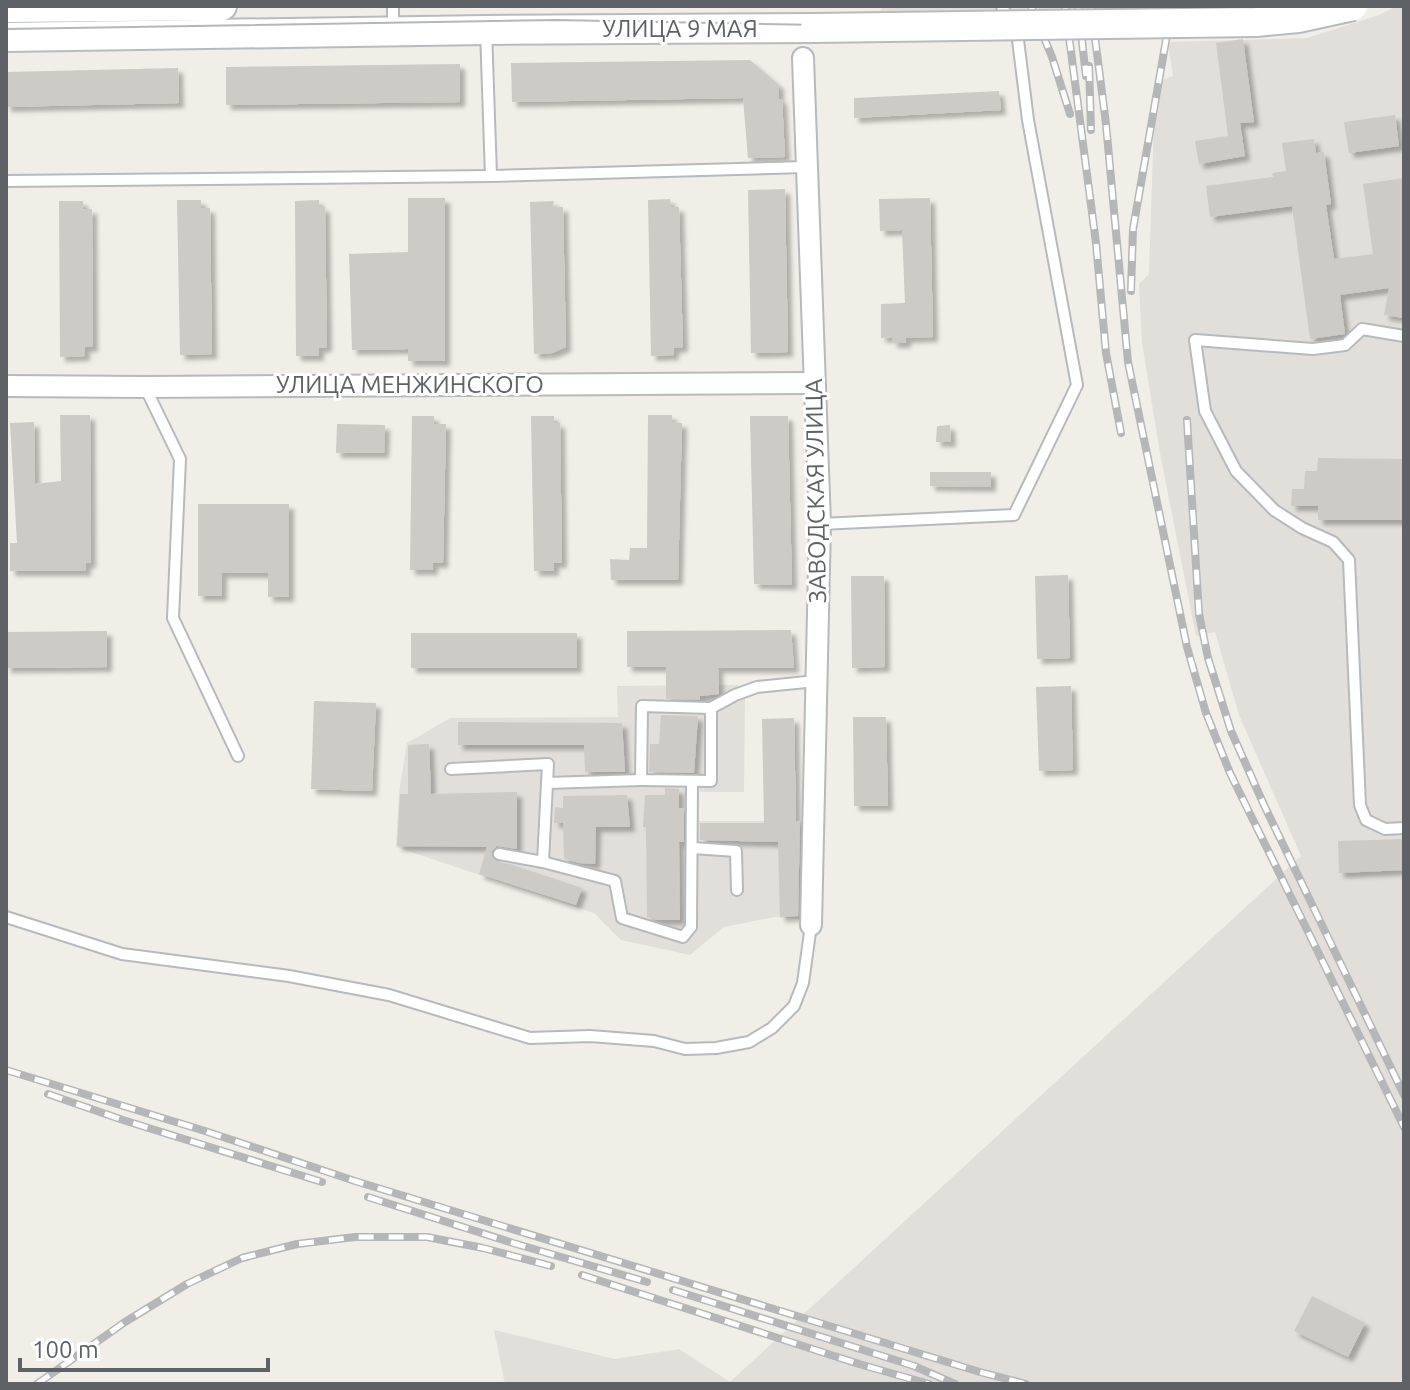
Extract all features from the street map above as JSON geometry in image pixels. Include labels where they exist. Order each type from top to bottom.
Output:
[{"type":"main road","points":[[6,8],[222,6]]},
{"type":"main road","name":"УЛИЦА 9 МАЯ","points":[[6,37],[393,19],[486,30],[1256,22],[1298,18],[1353,6]]},
{"type":"street","name":"ЗАВОДСКАЯ УЛИЦА","points":[[803,58],[820,524],[811,925]]},
{"type":"street","name":"УЛИЦА МЕНЖИНСКОГО","points":[[6,386],[814,383]]},
{"type":"lane","points":[[820,524],[1014,515],[1077,385],[1028,120],[1018,40],[1002,6]]},
{"type":"lane","points":[[486,30],[491,176]]},
{"type":"lane","points":[[6,181],[491,176],[806,167]]},
{"type":"lane","points":[[1404,336],[1362,329],[1345,345],[1313,349],[1195,340],[1205,411],[1236,471],[1274,510],[1302,528],[1333,542],[1349,560],[1360,805],[1366,820],[1385,829],[1404,828]]},
{"type":"lane","points":[[145,387],[180,459],[173,618],[238,756]]},
{"type":"lane","points":[[641,780],[642,706],[711,708],[757,687],[816,681]]},
{"type":"lane","points":[[547,783],[711,781],[711,708]]},
{"type":"lane","points":[[451,769],[548,764],[543,862]]},
{"type":"lane","points":[[499,854],[615,881],[622,918],[683,937],[691,927],[692,782]]},
{"type":"lane","points":[[692,848],[736,851],[737,890]]},
{"type":"lane","points":[[6,917],[122,954],[289,976],[389,995],[530,1038],[590,1036],[654,1041],[685,1049],[749,1042],[772,1028],[794,1006],[803,983],[811,925]]},
{"type":"shaded area","points":[[882,6],[1120,6],[1123,30],[877,20]]},
{"type":"shaded area","points":[[1404,6],[1404,1384],[505,1384],[494,1330],[615,1359],[679,1349],[730,1382],[1301,856],[1239,715],[1215,632],[1196,636],[1160,453],[1142,343],[1139,284],[1149,274],[1155,89],[1173,76],[1168,42],[1307,38],[1379,15]]},
{"type":"shaded area","points":[[738,685],[745,699],[744,792],[695,792],[695,821],[803,821],[802,919],[774,917],[724,927],[690,955],[621,940],[594,913],[396,847],[399,793],[407,743],[450,718],[618,717],[617,686]]},
{"type":"building","points":[[1243,39],[1254,122],[1240,123],[1245,156],[1199,164],[1195,141],[1228,136],[1216,43]]},
{"type":"building","points":[[750,60],[779,85],[785,157],[748,158],[743,98],[512,102],[511,63]]},
{"type":"building","points":[[460,64],[460,102],[226,105],[226,67]]},
{"type":"building","points":[[178,68],[179,103],[6,107],[6,72]]},
{"type":"building","points":[[999,91],[1001,110],[854,118],[854,98]]},
{"type":"building","points":[[1395,115],[1399,146],[1349,153],[1344,122]]},
{"type":"building","points":[[1314,139],[1316,153],[1324,152],[1331,204],[1326,205],[1334,259],[1373,254],[1363,184],[1404,178],[1404,318],[1384,315],[1389,288],[1340,295],[1345,334],[1310,339],[1292,206],[1210,217],[1206,186],[1273,177],[1272,173],[1286,171],[1282,143]]},
{"type":"building","points":[[785,189],[788,352],[751,353],[748,190]]},
{"type":"building","points":[[408,198],[445,198],[445,361],[408,361],[408,349],[352,350],[349,254],[408,252]]},
{"type":"building","points":[[930,198],[933,337],[906,338],[906,343],[892,343],[893,337],[881,338],[881,304],[905,303],[902,230],[880,231],[879,199]]},
{"type":"building","points":[[670,199],[671,207],[679,207],[683,347],[674,348],[674,355],[651,356],[648,200]]},
{"type":"building","points":[[177,200],[201,200],[201,208],[210,208],[212,354],[180,355]]},
{"type":"building","points":[[319,200],[319,207],[325,207],[327,347],[319,348],[319,356],[296,356],[295,201]]},
{"type":"building","points":[[59,201],[83,201],[83,209],[92,209],[93,347],[85,347],[85,356],[60,357]]},
{"type":"building","points":[[554,201],[553,207],[563,207],[566,347],[552,353],[534,354],[530,202]]},
{"type":"building","points":[[60,415],[90,415],[91,563],[86,563],[86,571],[10,571],[10,543],[17,543],[10,423],[34,422],[35,484],[61,481]]},
{"type":"building","points":[[648,415],[672,415],[672,422],[682,423],[678,580],[611,580],[610,559],[629,560],[630,548],[647,548]]},
{"type":"building","points":[[412,416],[434,416],[434,424],[446,424],[443,563],[433,563],[433,570],[410,570]]},
{"type":"building","points":[[531,416],[554,416],[554,423],[560,423],[562,563],[554,563],[554,571],[534,571]]},
{"type":"building","points":[[750,416],[788,416],[792,585],[754,584]]},
{"type":"building","points":[[337,424],[385,425],[384,453],[336,453]]},
{"type":"building","points":[[950,425],[951,442],[936,442],[937,426]]},
{"type":"building","points":[[1318,458],[1404,459],[1404,520],[1318,520],[1318,506],[1291,506],[1292,489],[1304,489],[1305,471],[1317,471]]},
{"type":"building","points":[[930,472],[991,472],[991,487],[930,486]]},
{"type":"building","points":[[198,504],[289,504],[289,597],[268,597],[268,573],[222,573],[222,596],[198,596]]},
{"type":"building","points":[[1068,575],[1070,658],[1037,659],[1035,576]]},
{"type":"building","points":[[851,576],[884,576],[885,667],[852,668]]},
{"type":"building","points":[[791,630],[794,668],[718,668],[719,694],[700,696],[700,700],[666,699],[666,667],[627,667],[627,631]]},
{"type":"building","points":[[107,631],[107,667],[6,668],[6,632]]},
{"type":"building","points":[[411,633],[577,633],[577,668],[411,668]]},
{"type":"building","points":[[1071,686],[1073,770],[1039,771],[1036,687]]},
{"type":"building","points":[[314,701],[376,703],[372,791],[311,789]]},
{"type":"building","points":[[661,715],[698,716],[694,773],[649,772],[650,744],[659,744]]},
{"type":"building","points":[[853,717],[886,717],[888,806],[854,806]]},
{"type":"building","points":[[794,718],[796,821],[800,821],[798,916],[780,917],[778,842],[700,840],[700,823],[764,823],[762,719]]},
{"type":"building","points":[[458,722],[622,723],[625,772],[585,772],[584,745],[458,745]]},
{"type":"building","points":[[429,744],[431,794],[517,792],[517,849],[497,846],[491,852],[492,857],[497,862],[582,888],[576,905],[479,874],[487,847],[397,846],[400,794],[408,794],[408,745]]},
{"type":"building","points":[[665,788],[679,789],[679,808],[684,808],[684,842],[679,842],[680,920],[647,917],[646,827],[643,827],[645,795],[665,795]]},
{"type":"building","points":[[627,795],[630,827],[596,827],[595,864],[564,859],[563,823],[554,823],[555,807],[563,808],[563,796]]},
{"type":"building","points":[[1404,839],[1404,870],[1339,873],[1338,841]]},
{"type":"building","points":[[1312,1296],[1365,1323],[1348,1357],[1294,1331]]},
{"type":"tram line","points":[[6,29],[555,20],[821,25],[1210,17],[1312,6]]},
{"type":"railway","points":[[1031,6],[1052,57],[1070,114]]},
{"type":"railway","points":[[1065,6],[1096,243],[1106,353],[1121,433]]},
{"type":"railway","points":[[1078,6],[1086,76]]},
{"type":"railway","points":[[1091,6],[1106,124],[1128,362],[1187,647],[1206,713],[1230,773],[1404,1127]]},
{"type":"railway","points":[[1131,291],[1133,229],[1172,6]]},
{"type":"railway","points":[[1089,66],[1091,130]]},
{"type":"railway","points":[[1187,420],[1199,614],[1208,658],[1231,731],[1404,1095]]},
{"type":"railway","points":[[6,1070],[355,1181],[1026,1384]]},
{"type":"railway","points":[[48,1094],[322,1182]]},
{"type":"railway","points":[[368,1197],[647,1282]]},
{"type":"railway","points":[[37,1384],[125,1322],[187,1284],[242,1258],[297,1244],[355,1237],[427,1237],[551,1266]]},
{"type":"railway","points":[[582,1275],[929,1384]]},
{"type":"railway","points":[[673,1290],[914,1366],[955,1384]]}]
